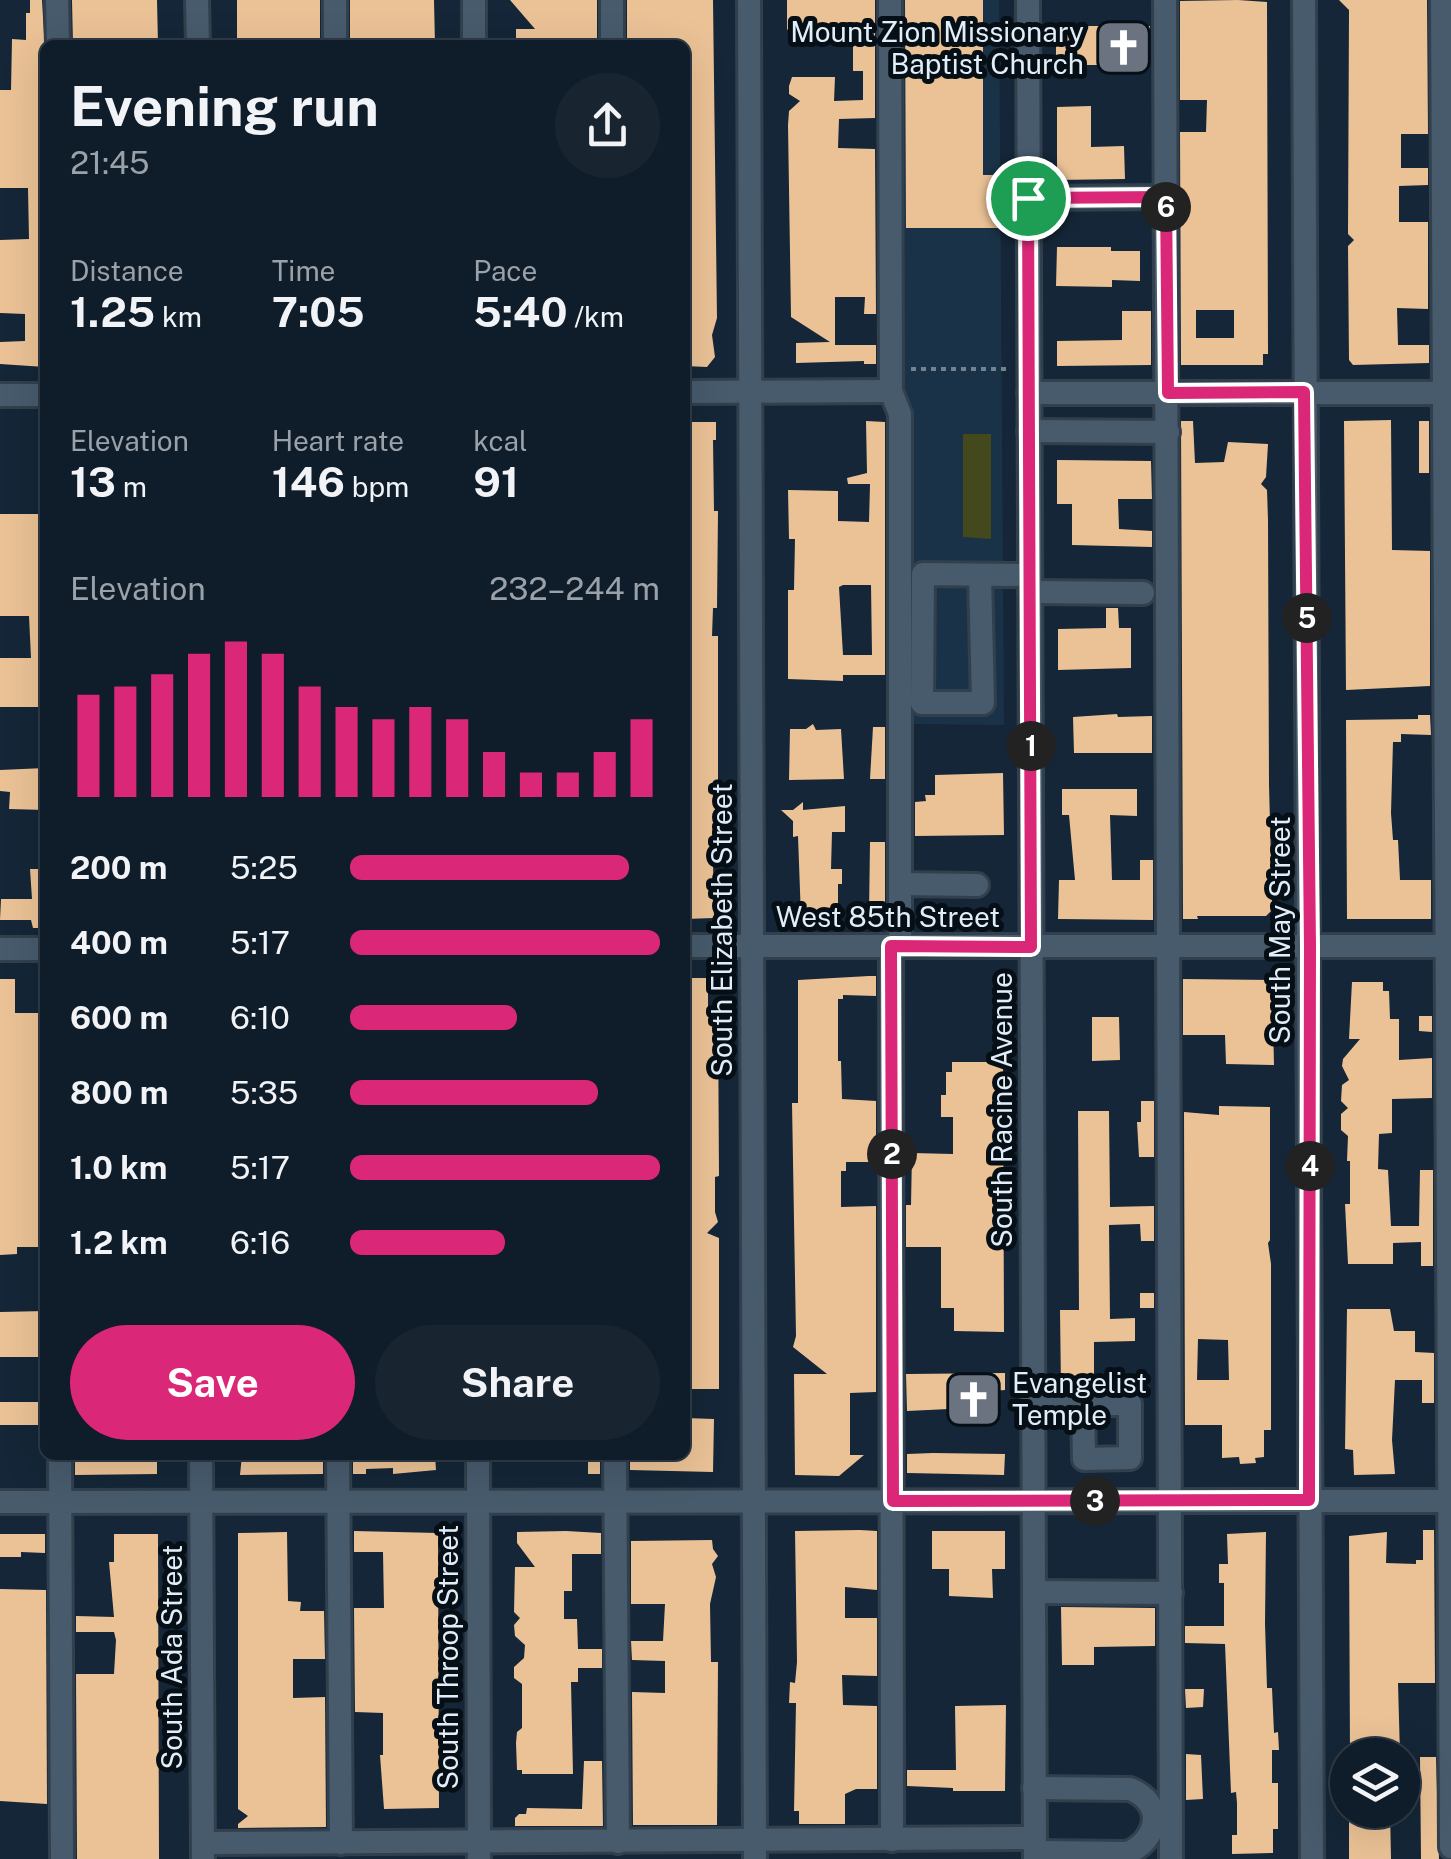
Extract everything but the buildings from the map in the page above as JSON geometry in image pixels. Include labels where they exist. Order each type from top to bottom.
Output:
[{"type":"street","points":[[58,0],[58,40]]},
{"type":"street","points":[[198,0],[198,40]]},
{"type":"street","points":[[335,0],[335,40]]},
{"type":"street","points":[[474,0],[474,40]]},
{"type":"street","points":[[612,0],[612,40]]},
{"type":"street","name":"South Elizabeth Street","points":[[749,0],[754,1850]]},
{"type":"street","points":[[890,0],[894,380],[900,414],[892,1840]]},
{"type":"street","name":"South Racine Avenue","points":[[1028,0],[1034,1850]]},
{"type":"street","points":[[1165,0],[1171,1859]]},
{"type":"street","name":"South May Street","points":[[1304,0],[1312,1859]]},
{"type":"street","points":[[1442,0],[1448,392],[1451,1847]]},
{"type":"street","points":[[1028,198],[1166,197]]},
{"type":"street","points":[[690,392],[750,392],[894,380]]},
{"type":"street","points":[[1029,393],[1448,392]]},
{"type":"street","points":[[0,395],[40,395]]},
{"type":"street","points":[[1030,431],[1168,432]]},
{"type":"street","points":[[980,575],[983,702],[922,703],[924,574],[980,575],[1030,584],[1143,593]]},
{"type":"street","points":[[900,884],[976,884]]},
{"type":"street","name":"West 85th Street","points":[[690,946],[1449,946]]},
{"type":"street","points":[[0,949],[40,949]]},
{"type":"street","points":[[1033,1404],[1083,1404]]},
{"type":"street","points":[[60,1460],[62,1859]]},
{"type":"street","name":"South Ada Street","points":[[202,1460],[203,1851]]},
{"type":"street","points":[[338,1460],[341,1842]]},
{"type":"street","name":"South Throop Street","points":[[478,1460],[479,1851]]},
{"type":"street","points":[[615,1460],[618,1842]]},
{"type":"street","points":[[0,1502],[1450,1500]]},
{"type":"street","points":[[1034,1592],[1171,1593]]},
{"type":"street","points":[[203,1851],[341,1842],[479,1851],[618,1842],[754,1850],[892,1840],[1128,1852],[1141,1847],[1150,1834],[1152,1805],[1130,1789],[1034,1788]]},
{"type":"path","points":[[894,380],[1011,369]]},
{"type":"shaded area","points":[[897,0],[999,0],[1004,725],[911,724],[898,380]]},
{"type":"green space","points":[[963,434],[991,434],[991,539],[963,537]]},
{"type":"place","name":"Mount Zion Missionary Baptist Church","points":[[1123,48]]},
{"type":"place","name":"Evangelist Temple","points":[[973,1399]]},
{"type":"route","points":[[1166,197],[1168,393],[1304,392],[1310,946],[1309,1500],[893,1501],[891,946],[1031,947],[1028,198],[1166,197]]}]
